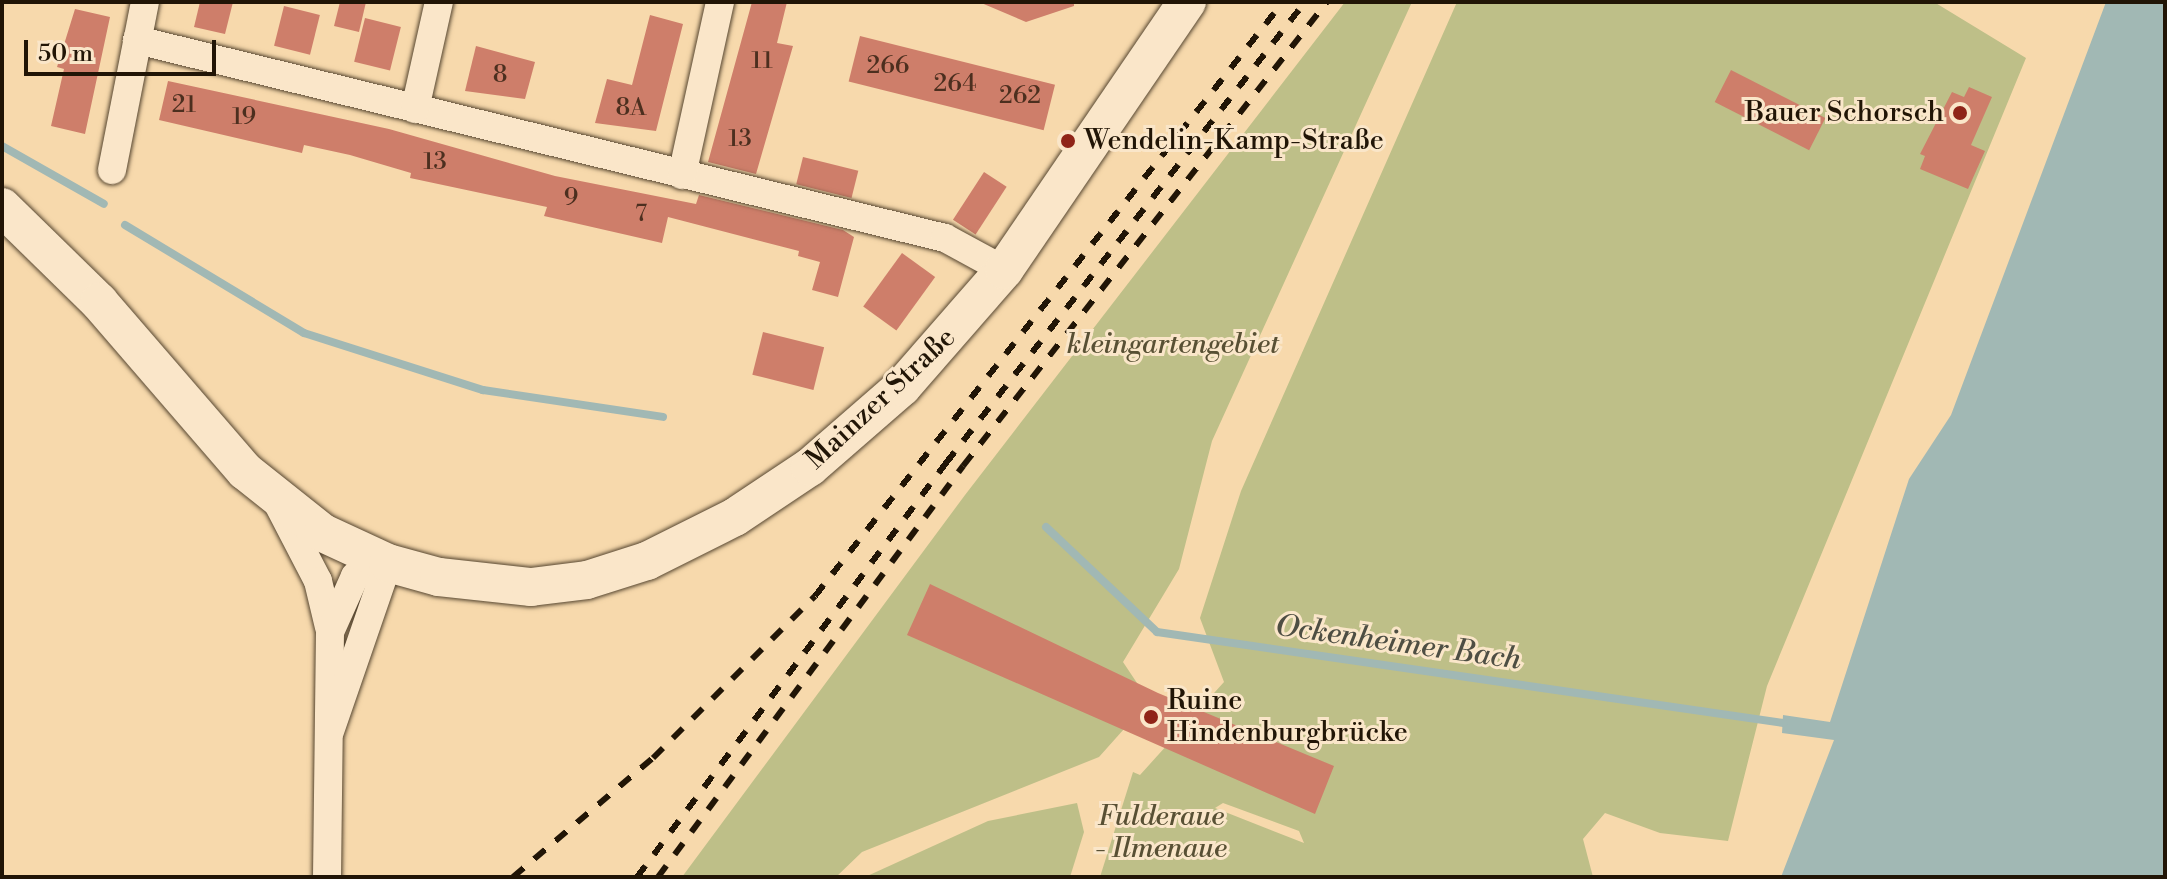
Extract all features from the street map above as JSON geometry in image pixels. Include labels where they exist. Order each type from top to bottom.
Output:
[{"type":"main road","name":"Mainzer Straße","points":[[2,207],[99,302],[215,440],[274,496],[323,533],[388,563],[463,581],[531,587],[587,580],[673,549],[758,502],[858,428],[965,321],[1004,270],[1187,2]]},
{"type":"street","points":[[112,170],[145,2]]},
{"type":"street","points":[[415,109],[439,2]]},
{"type":"street","points":[[682,175],[720,2]]},
{"type":"street","points":[[137,40],[945,238],[1004,270]]},
{"type":"street","points":[[274,496],[318,581],[330,632],[327,877]]},
{"type":"street","points":[[330,632],[355,576],[388,563]]},
{"type":"street","points":[[330,731],[388,563]]},
{"type":"green space","name":"kleingartengebiet","points":[[1345,2],[1412,2],[1212,441],[1179,569],[1123,662],[1149,701],[1099,757],[862,852],[836,877],[682,877],[965,495]]},
{"type":"green space","name":"Fulderaue - Ilmenaue","points":[[1457,2],[1934,2],[2026,58],[1767,686],[1728,841],[1660,833],[1605,813],[1583,839],[1593,877],[1100,877],[1133,772],[1140,775],[1224,682],[1200,618],[1241,491]],"holes":[[[1223,803],[1299,831],[1304,843],[1215,808]]]},
{"type":"green space","points":[[1077,803],[1084,832],[1070,877],[865,877],[988,821]]},
{"type":"water","points":[[2106,2],[2165,2],[2165,877],[1781,877],[1834,740],[1782,733],[1783,715],[1830,722],[1909,479],[1951,415]]},
{"type":"building","points":[[200,2],[233,2],[225,34],[194,27]]},
{"type":"building","points":[[340,2],[366,2],[359,32],[334,26]]},
{"type":"building","points":[[752,2],[787,2],[777,43],[793,46],[756,174],[708,162]]},
{"type":"building","points":[[979,2],[1074,2],[1074,6],[1026,22]]},
{"type":"building","points":[[284,6],[320,15],[310,55],[274,46]]},
{"type":"building","points":[[75,9],[110,17],[85,134],[51,126],[64,69],[57,67]]},
{"type":"building","points":[[650,15],[683,24],[656,131],[595,123],[607,79],[632,85]]},
{"type":"building","points":[[365,18],[401,27],[390,71],[354,62]]},
{"type":"building","points":[[860,36],[1055,85],[1044,130],[849,82]]},
{"type":"building","points":[[476,46],[535,62],[525,99],[465,91]]},
{"type":"building","points":[[1731,70],[1825,118],[1809,150],[1715,102]]},
{"type":"building","points":[[168,81],[389,129],[555,176],[696,204],[699,195],[843,230],[854,237],[838,297],[812,290],[820,262],[798,256],[799,251],[668,217],[662,243],[544,216],[547,207],[410,178],[411,173],[350,155],[304,145],[302,153],[159,120]]},
{"type":"building","points":[[1969,87],[1992,97],[1971,145],[1985,151],[1968,189],[1920,169],[1925,156],[1920,154],[1952,92],[1964,97]]},
{"type":"building","points":[[803,157],[858,171],[852,198],[796,184]]},
{"type":"building","points":[[984,172],[1007,187],[976,235],[953,220]]},
{"type":"building","points":[[902,253],[935,277],[896,330],[863,306]]},
{"type":"building","points":[[763,332],[824,347],[813,390],[752,375]]},
{"type":"building","name":"Ruine Hindenburgbrücke","points":[[930,584],[1158,693],[1334,766],[1315,814],[907,635]]},
{"type":"waterway","name":"Ockenheimer Bach","points":[[2,146],[104,204]]},
{"type":"waterway","name":"Ockenheimer Bach","points":[[125,225],[304,333],[483,390],[663,417]]},
{"type":"waterway","name":"Ockenheimer Bach","points":[[1046,527],[1157,632],[1783,723]]},
{"type":"railway","points":[[513,877],[653,758],[815,596],[1283,2]]},
{"type":"railway","points":[[637,877],[946,463],[1305,2]]},
{"type":"railway","points":[[658,877],[963,466],[1327,2]]},
{"type":"place","name":"Bauer Schorsch","points":[[1960,113]]},
{"type":"place","name":"Wendelin-Kamp-Straße","points":[[1068,141]]},
{"type":"place","name":"Ruine Hindenburgbrücke","points":[[1151,717]]}]
